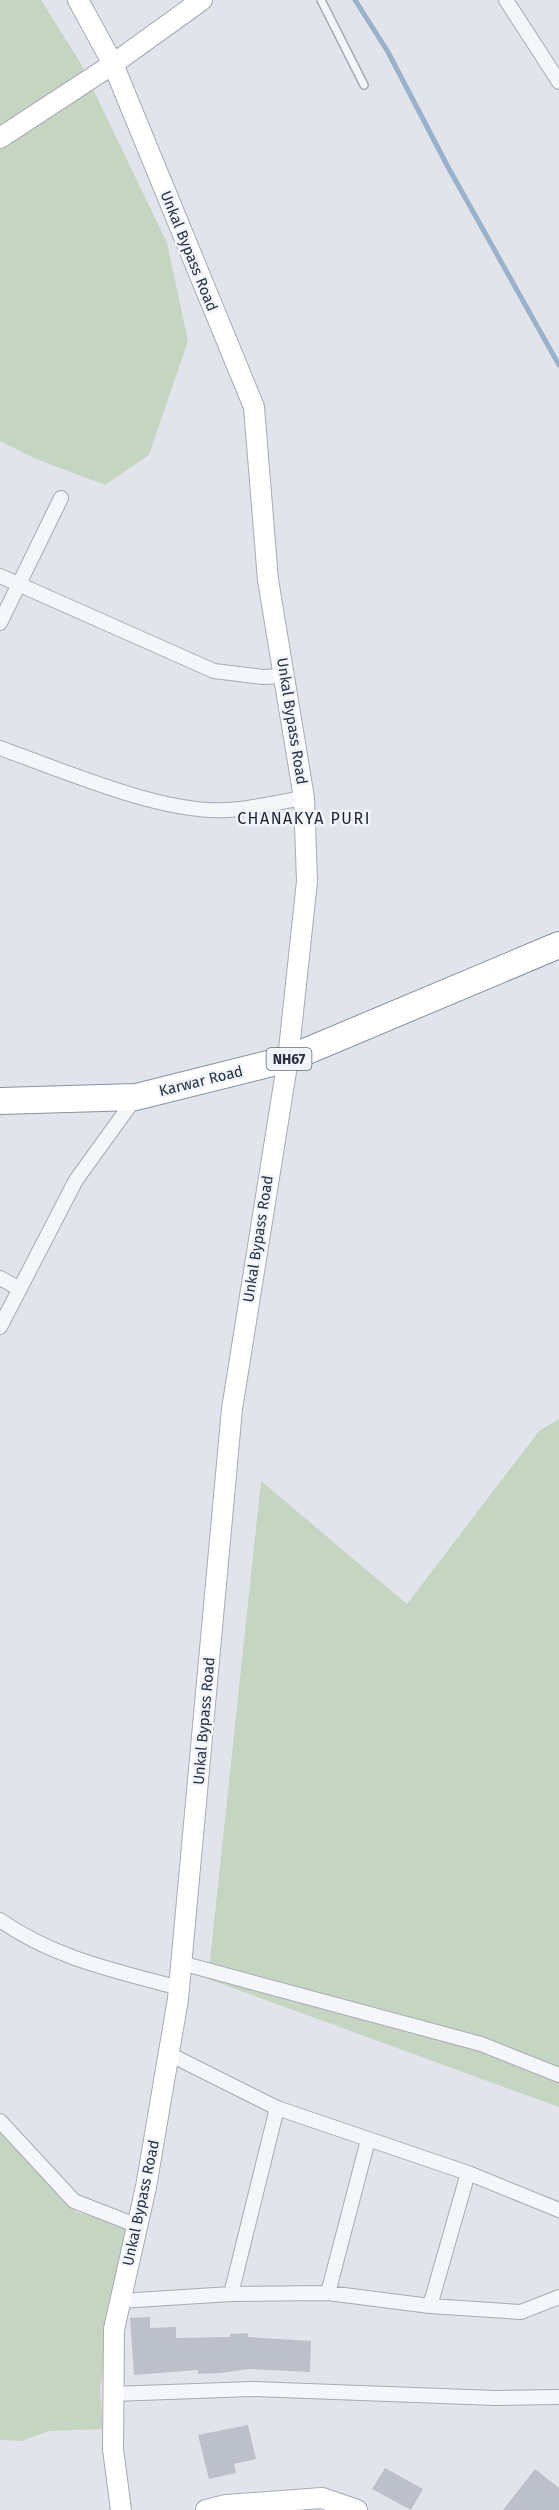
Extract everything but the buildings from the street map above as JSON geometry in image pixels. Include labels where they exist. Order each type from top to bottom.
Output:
[{"type":"highway","name":"Karwar Road","points":[[0,1101],[136,1097],[288,1059],[559,945]]},
{"type":"main road","name":"Unkal Bypass Road","points":[[78,0],[113,64],[254,407],[268,580],[304,798],[307,881],[288,1059],[232,1409],[179,1988],[138,2226],[114,2329],[113,2449],[120,2510]]},
{"type":"main road","points":[[0,138],[113,64],[202,0]]},
{"type":"main road","points":[[206,2510],[226,2505],[322,2498],[357,2510]]},
{"type":"street","points":[[506,0],[559,82]]},
{"type":"street","points":[[0,623],[61,498]]},
{"type":"street","points":[[0,576],[214,671],[263,677],[285,676]]},
{"type":"street","points":[[0,748],[123,792],[181,806],[225,810],[304,798]]},
{"type":"street","points":[[0,1327],[76,1180],[136,1097]]},
{"type":"street","points":[[0,1278],[20,1289]]},
{"type":"street","points":[[0,1920],[22,1936],[63,1955],[179,1988]]},
{"type":"street","points":[[181,1964],[481,2044],[559,2075]]},
{"type":"street","points":[[169,2054],[278,2108],[468,2173],[559,2210]]},
{"type":"street","points":[[231,2294],[278,2108]]},
{"type":"street","points":[[0,2121],[74,2201],[138,2226]]},
{"type":"street","points":[[328,2293],[368,2140]]},
{"type":"street","points":[[430,2306],[468,2173]]},
{"type":"street","points":[[120,2301],[231,2294],[328,2293],[430,2306],[521,2312],[559,2297]]},
{"type":"street","points":[[113,2394],[252,2389],[495,2398],[559,2397]]},
{"type":"lane","points":[[321,0],[364,86]]},
{"type":"green space","points":[[0,0],[41,0],[80,62],[167,243],[188,341],[149,455],[105,485],[36,459],[0,441]]},
{"type":"green space","points":[[559,1419],[559,2107],[208,1979],[261,1481],[407,1604],[539,1431]]},
{"type":"green space","points":[[0,2131],[76,2212],[127,2226],[100,2388],[103,2429],[49,2431],[21,2441],[0,2440]]},
{"type":"waterway","points":[[355,0],[388,52],[448,167],[559,365]]},
{"type":"district","name":"CHANAKYA PURI","points":[[304,818]]}]
